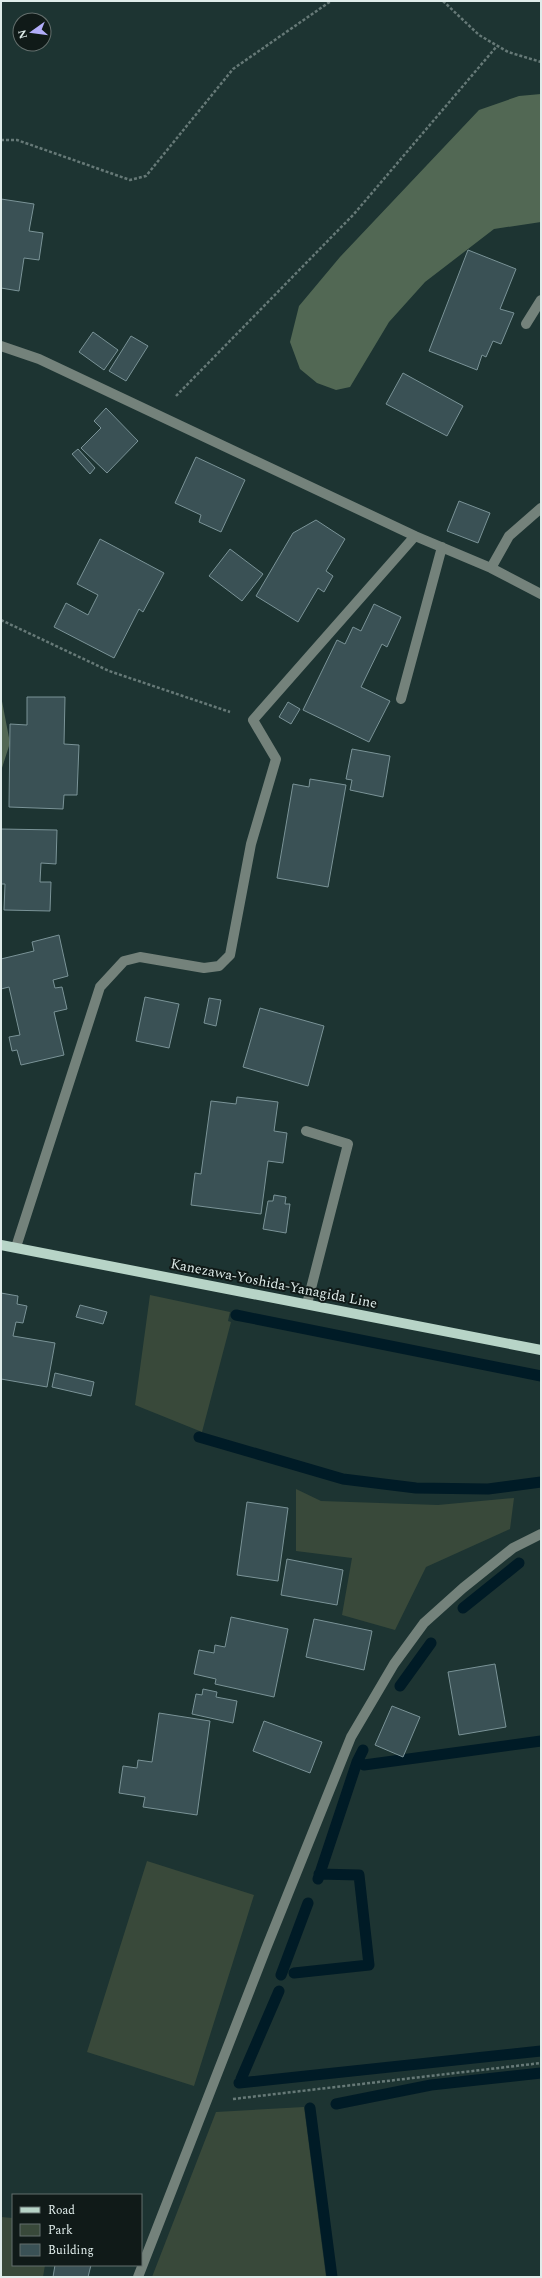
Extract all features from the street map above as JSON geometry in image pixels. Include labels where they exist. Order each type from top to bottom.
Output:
[{"type":"main road","name":"Kanezawa-Yoshida-Yanagida Line","points":[[1,1244],[541,1350]]},
{"type":"street","points":[[526,324],[541,300]]},
{"type":"street","points":[[1,346],[39,359],[415,536],[490,568],[541,594]]},
{"type":"street","points":[[490,568],[509,536],[541,508]]},
{"type":"street","points":[[16,1247],[100,987],[124,961],[140,957],[204,968],[219,966],[230,955],[251,844],[276,759],[253,720],[415,536]]},
{"type":"street","points":[[401,698],[442,548]]},
{"type":"street","points":[[306,1131],[348,1144],[307,1304]]},
{"type":"street","points":[[138,2277],[207,2102],[264,1950],[351,1737],[394,1664],[424,1623],[463,1588],[513,1548],[541,1534]]},
{"type":"path","points":[[1,140],[17,140],[130,180],[146,176],[233,69],[331,1]]},
{"type":"path","points":[[443,1],[480,35],[497,46],[508,52],[541,62]]},
{"type":"path","points":[[158,416],[218,351],[272,300],[354,214],[497,46]]},
{"type":"path","points":[[1,620],[109,671],[253,720]]},
{"type":"path","points":[[207,2102],[541,2063]]},
{"type":"green space","points":[[541,94],[541,222],[494,229],[425,282],[389,322],[350,387],[336,390],[317,383],[300,369],[290,342],[299,306],[340,257],[479,110],[519,96]]},
{"type":"green space","points":[[1,696],[10,743],[1,771]]},
{"type":"green space","points":[[150,1295],[230,1312],[228,1321],[231,1322],[202,1432],[135,1405]]},
{"type":"green space","points":[[296,1489],[321,1501],[438,1505],[514,1498],[510,1529],[426,1567],[395,1630],[342,1615],[352,1558],[296,1551]]},
{"type":"green space","points":[[147,1861],[254,1895],[194,2086],[87,2052]]},
{"type":"green space","points":[[304,2107],[326,2277],[152,2277],[216,2112]]},
{"type":"green space","points":[[1,2217],[12,2218],[12,2266],[45,2266],[43,2277],[1,2277]]},
{"type":"building","points":[[1,199],[34,204],[29,231],[43,233],[39,260],[24,258],[19,291],[1,288]]},
{"type":"building","points":[[468,250],[516,269],[500,309],[514,313],[501,344],[493,341],[486,357],[482,355],[477,370],[429,351]]},
{"type":"building","points":[[93,332],[118,350],[104,370],[79,352]]},
{"type":"building","points":[[131,336],[148,346],[126,381],[109,371]]},
{"type":"building","points":[[403,373],[463,406],[447,436],[386,404]]},
{"type":"building","points":[[106,408],[138,441],[107,473],[81,448],[101,428],[94,421]]},
{"type":"building","points":[[78,449],[95,468],[90,474],[72,454]]},
{"type":"building","points":[[196,457],[245,480],[221,532],[199,522],[201,515],[175,503]]},
{"type":"building","points":[[459,501],[490,513],[478,543],[447,531]]},
{"type":"building","points":[[316,520],[345,539],[326,571],[333,576],[324,592],[318,588],[298,622],[256,596],[293,533]]},
{"type":"building","points":[[100,539],[164,573],[143,612],[139,609],[114,658],[54,627],[66,603],[88,615],[98,595],[77,584]]},
{"type":"building","points":[[230,549],[263,574],[242,601],[209,576]]},
{"type":"building","points":[[374,604],[401,617],[387,647],[382,644],[361,687],[390,701],[369,742],[303,710],[337,640],[345,644],[353,627],[361,631]]},
{"type":"building","points":[[27,697],[65,697],[64,744],[79,745],[77,795],[64,795],[63,809],[9,807],[10,724],[27,725]]},
{"type":"building","points":[[288,702],[300,709],[291,724],[279,717]]},
{"type":"building","points":[[352,749],[390,756],[383,797],[350,790],[352,780],[346,779]]},
{"type":"building","points":[[310,779],[346,785],[328,887],[277,878],[293,784],[309,787]]},
{"type":"building","points":[[1,829],[57,830],[56,864],[41,863],[40,882],[51,882],[50,911],[4,910],[5,884],[1,884]]},
{"type":"building","points":[[59,935],[68,976],[53,980],[55,988],[62,987],[67,1009],[54,1012],[64,1055],[21,1065],[17,1050],[12,1051],[9,1037],[20,1035],[9,987],[1,989],[1,959],[34,951],[32,942]]},
{"type":"building","points":[[145,997],[179,1004],[169,1048],[136,1041]]},
{"type":"building","points":[[209,998],[221,1000],[216,1026],[204,1023]]},
{"type":"building","points":[[260,1008],[324,1026],[308,1086],[243,1067]]},
{"type":"building","points":[[237,1097],[278,1102],[274,1131],[287,1133],[283,1163],[268,1161],[261,1214],[191,1205],[195,1173],[201,1174],[211,1101],[236,1104]]},
{"type":"building","points":[[274,1195],[286,1197],[285,1204],[290,1204],[286,1233],[263,1229],[268,1201],[273,1201]]},
{"type":"building","points":[[1,1293],[18,1296],[17,1304],[27,1306],[23,1323],[16,1322],[13,1336],[55,1343],[47,1387],[1,1379]]},
{"type":"building","points":[[80,1305],[107,1312],[103,1324],[76,1317]]},
{"type":"building","points":[[55,1373],[94,1382],[91,1396],[52,1387]]},
{"type":"building","points":[[247,1502],[288,1508],[278,1581],[237,1575]]},
{"type":"building","points":[[287,1559],[343,1570],[337,1605],[281,1595]]},
{"type":"building","points":[[231,1617],[288,1629],[274,1697],[215,1684],[216,1679],[194,1674],[199,1650],[214,1653],[215,1645],[225,1647]]},
{"type":"building","points":[[314,1619],[372,1631],[364,1670],[306,1657]]},
{"type":"building","points":[[495,1664],[506,1727],[459,1735],[448,1672]]},
{"type":"building","points":[[203,1689],[217,1692],[216,1697],[237,1701],[233,1723],[192,1714],[196,1694],[202,1695]]},
{"type":"building","points":[[392,1706],[420,1717],[403,1757],[375,1745]]},
{"type":"building","points":[[159,1713],[210,1721],[197,1815],[143,1807],[145,1797],[119,1793],[123,1766],[137,1768],[138,1760],[152,1762]]},
{"type":"building","points":[[264,1721],[322,1742],[310,1773],[253,1751]]},
{"type":"building","points":[[55,2266],[91,2266],[88,2277],[53,2277]]},
{"type":"waterway","points":[[236,1315],[541,1376]]},
{"type":"waterway","points":[[199,1437],[343,1479],[416,1488],[488,1489],[541,1482]]},
{"type":"waterway","points":[[463,1608],[519,1563]]},
{"type":"waterway","points":[[400,1686],[431,1643]]},
{"type":"waterway","points":[[364,1765],[541,1741]]},
{"type":"waterway","points":[[318,1879],[357,1762],[363,1750]]},
{"type":"waterway","points":[[294,1973],[369,1965],[359,1875],[319,1874]]},
{"type":"waterway","points":[[281,1975],[308,1903]]},
{"type":"waterway","points":[[241,2079],[279,1991]]},
{"type":"waterway","points":[[239,2083],[541,2051]]},
{"type":"waterway","points":[[336,2104],[431,2085],[541,2073]]},
{"type":"waterway","points":[[310,2108],[332,2277]]}]
